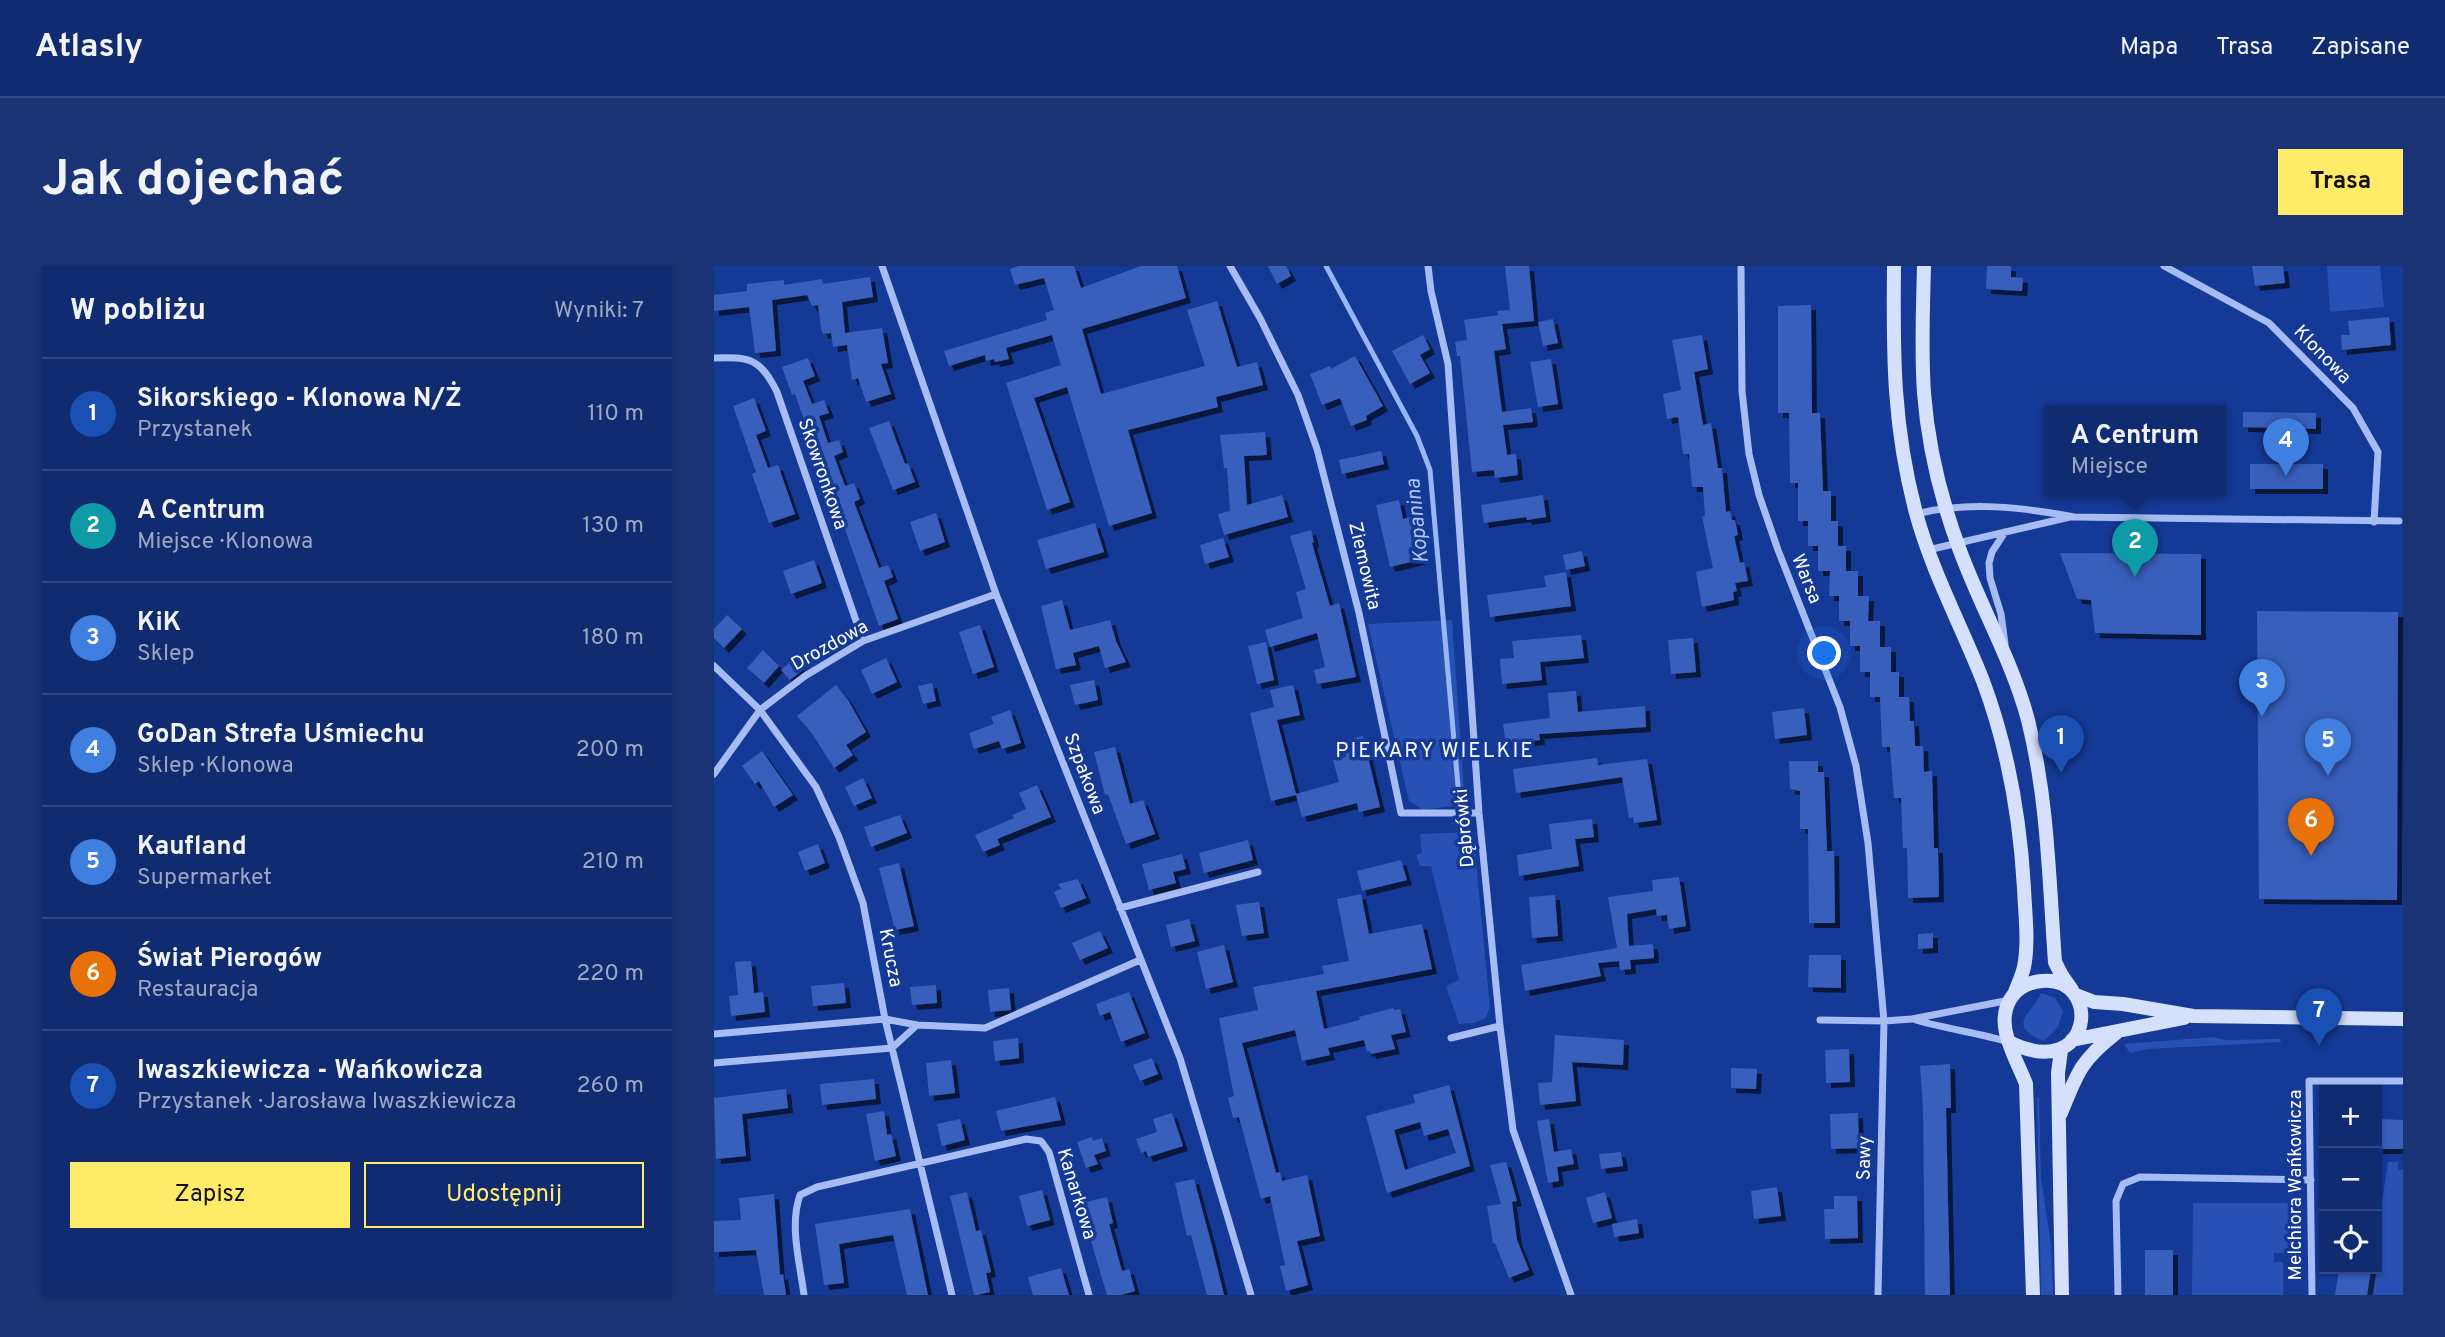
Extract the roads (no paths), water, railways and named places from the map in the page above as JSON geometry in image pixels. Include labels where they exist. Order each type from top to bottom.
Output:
[{"type":"street","name":"Szpakowa","points":[[882,266],[996,594],[1180,1058],[1251,1295]]},
{"type":"street","name":"Ziemowita","points":[[1230,266],[1260,318],[1298,395],[1317,449],[1359,613],[1401,813],[1479,813]]},
{"type":"street","name":"Dąbrówki","points":[[1428,266],[1448,364],[1479,813],[1513,1130],[1571,1295]]},
{"type":"street","points":[[1894,266],[1894,380],[1901,447],[1916,514],[1995,714],[2016,802],[2022,850],[2024,968],[2004,1023],[2026,1084],[2032,1295]]},
{"type":"street","points":[[1924,266],[1924,395],[1933,458],[1957,543],[2027,717],[2040,774],[2048,835],[2055,962],[2080,1006],[2081,1022],[2067,1045],[2058,1073],[2062,1295]]},
{"type":"street","name":"Klonowa","points":[[2164,266],[2269,323],[2353,408],[2378,452],[2374,522]]},
{"type":"street","name":"Warsa","points":[[1741,268],[1742,391],[1749,454],[1770,528],[1840,707],[1856,766],[1868,843],[1884,1021]]},
{"type":"street","name":"Skowronkowa","points":[[714,358],[736,358],[755,362],[767,373],[863,642]]},
{"type":"street","points":[[1916,514],[1946,506],[2024,508],[2074,517],[2399,522]]},
{"type":"street","points":[[1928,550],[2074,517]]},
{"type":"street","points":[[2005,531],[1992,552],[1989,563],[1990,578],[2001,614],[2007,662]]},
{"type":"street","name":"Drozdowa","points":[[714,774],[760,710],[805,676],[863,642],[996,594]]},
{"type":"street","name":"Krucza","points":[[714,666],[760,710],[816,787],[839,837],[863,903],[885,1019],[952,1295]]},
{"type":"street","points":[[1120,908],[1258,872]]},
{"type":"street","points":[[714,1034],[885,1019],[917,1025],[985,1028],[1140,960]]},
{"type":"street","points":[[1820,1020],[1912,1019],[2012,996],[2030,983],[2048,981],[2065,985],[2094,1002],[2193,1016],[2403,1019]]},
{"type":"street","points":[[1912,1019],[1955,1031],[1980,1034],[2035,1051],[2193,1016]]},
{"type":"street","name":"Sawy","points":[[1878,1295],[1884,1021]]},
{"type":"street","points":[[714,1063],[892,1048],[917,1025]]},
{"type":"street","points":[[1451,1038],[1500,1026]]},
{"type":"street","points":[[2059,1118],[2084,1063],[2095,1050],[2118,1032]]},
{"type":"street","name":"Melchiora Wańkowicza","points":[[2312,1295],[2309,1081],[2403,1081]]},
{"type":"street","name":"Kanarkowa","points":[[921,1165],[1026,1139],[1041,1141],[1049,1152],[1089,1295]]},
{"type":"street","points":[[804,1295],[795,1230],[795,1210],[800,1195],[817,1187],[921,1165]]},
{"type":"street","points":[[2118,1295],[2116,1201],[2123,1184],[2140,1177],[2311,1180]]},
{"type":"waterway","name":"Kopanina","points":[[1326,266],[1417,436],[1430,470],[1459,797]]},
{"type":"place","name":"GoDan Strefa Uśmiechu","points":[[2286,476]]},
{"type":"place","name":"A Centrum","points":[[2135,577]]},
{"type":"place","name":"KiK","points":[[2262,717]]},
{"type":"place","name":"Sikorskiego - Klonowa N/Ż","points":[[2061,773]]},
{"type":"place","name":"Kaufland","points":[[2328,776]]},
{"type":"place","name":"Świat Pierogów","points":[[2311,856]]},
{"type":"place","name":"Iwaszkiewicza - Wańkowicza","points":[[2319,1046]]},
{"type":"district","name":"PIEKARY WIELKIE","points":[[1435,751]]}]
